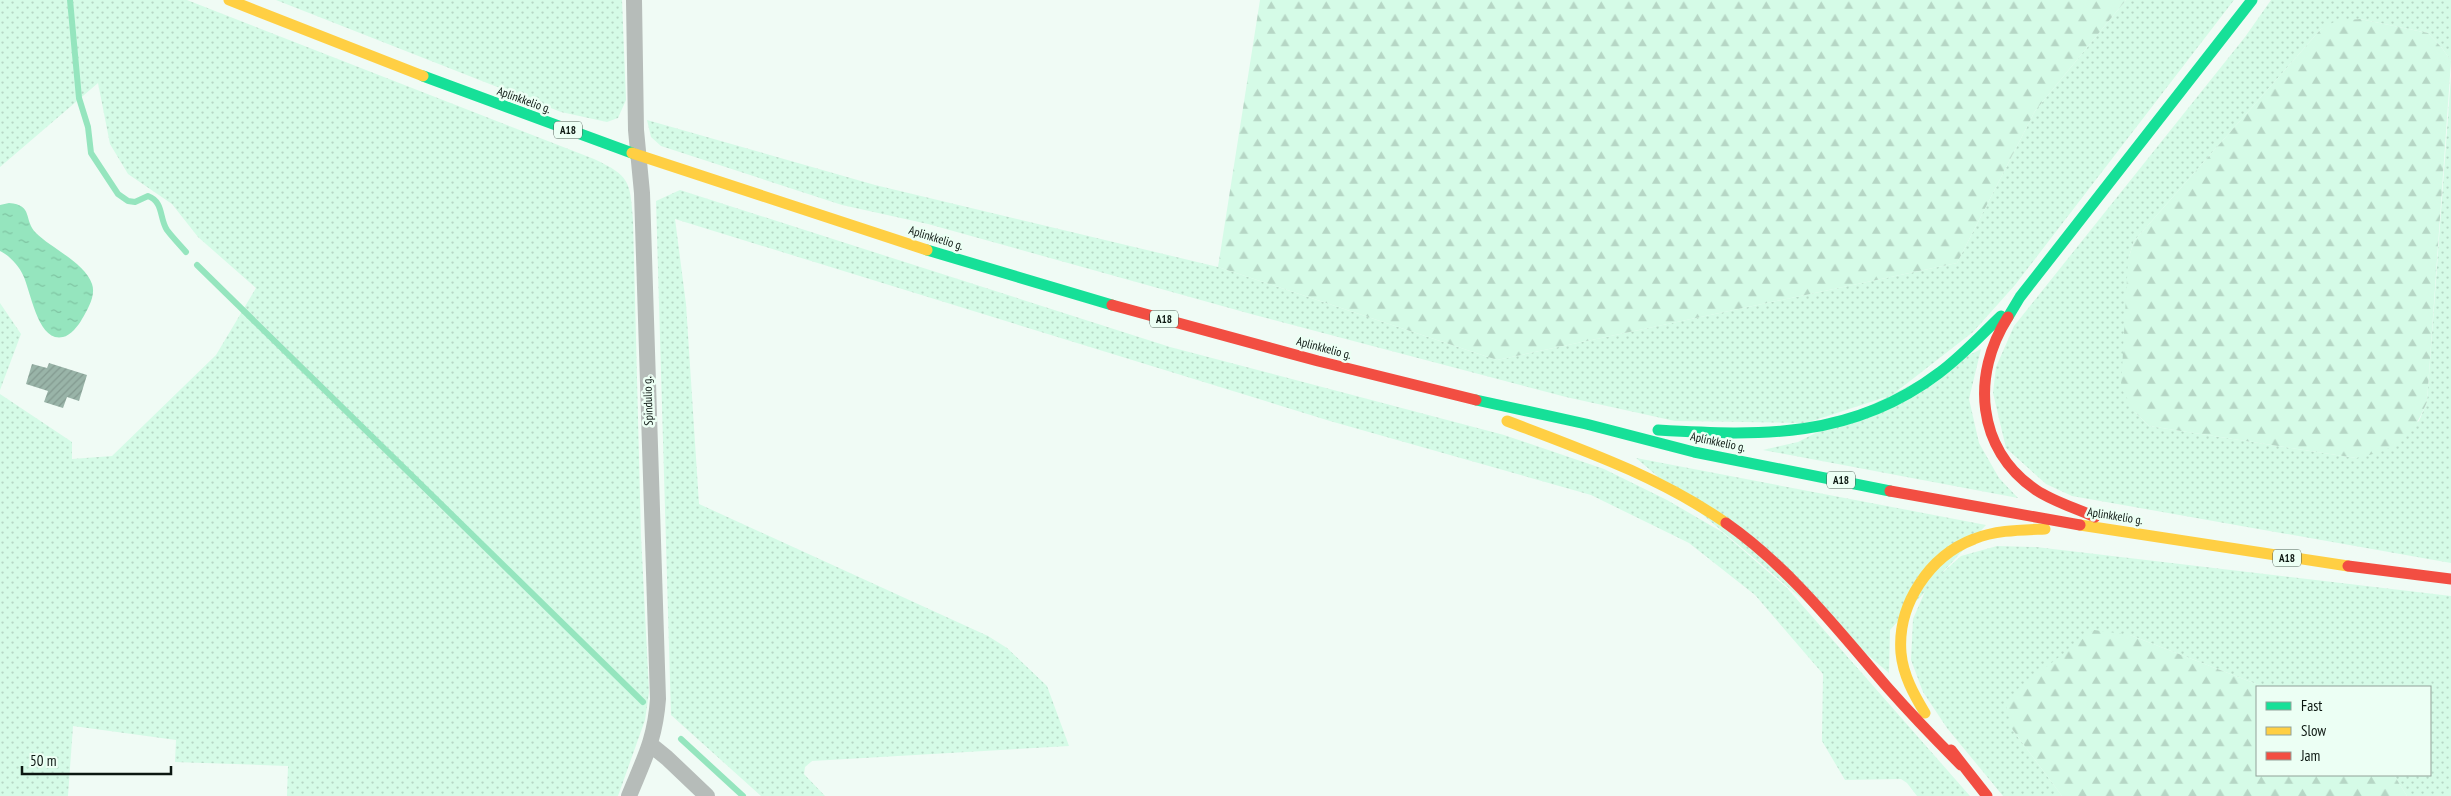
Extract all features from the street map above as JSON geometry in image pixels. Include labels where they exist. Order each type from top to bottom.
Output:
[{"type":"highway","name":"Aplinkkelio g.","points":[[228,0],[462,92],[638,155],[848,225],[994,270],[1209,332],[1418,387],[1595,426],[1703,454],[2089,526],[2287,558],[2450,578]]},
{"type":"highway","points":[[2126,532],[2036,490],[2006,462],[1992,440],[1984,406],[1984,382],[1992,347],[2020,297],[2252,0]]},
{"type":"highway","points":[[1595,426],[1770,435],[1812,430],[1845,422],[1899,399],[1932,379],[2020,297]]},
{"type":"highway","points":[[1418,387],[1596,455],[1653,479],[1697,504],[1736,531],[1768,557],[1801,589],[1987,796]]},
{"type":"highway","points":[[1961,765],[1923,710],[1909,685],[1902,654],[1902,629],[1909,604],[1924,576],[1942,557],[1966,542],[1988,534],[2011,531],[2089,526]]},
{"type":"street","name":"Spindulio g.","points":[[629,796],[651,745],[656,724],[658,699],[634,0]]},
{"type":"street","points":[[651,745],[707,796]]},
{"type":"green space","points":[[0,0],[187,0],[594,159],[615,170],[626,181],[631,196],[633,220],[641,536],[649,692],[645,720],[618,796],[287,796],[288,766],[175,762],[176,740],[73,726],[68,796],[0,796],[0,394],[72,442],[72,459],[112,456],[216,355],[256,288],[198,237],[172,204],[128,174],[110,144],[98,83],[0,167]]},
{"type":"green space","points":[[276,0],[622,0],[626,100],[618,118],[607,122],[561,112]]},
{"type":"green space","points":[[1260,0],[2126,0],[2035,111],[1957,263],[1497,360],[1218,267]]},
{"type":"green space","points":[[2126,0],[2234,0],[2015,285],[1973,332],[1892,395],[1806,423],[1675,421],[1566,397],[1251,314],[928,224],[842,205],[661,146],[651,137],[647,120],[875,185],[1218,267],[1497,360],[1957,263],[2035,111]]},
{"type":"green space","points":[[2271,0],[2451,0],[2451,61],[2428,33],[2360,19],[2321,29],[2134,241],[2128,260],[2135,412],[2149,426],[2356,458],[2419,421],[2427,402],[2451,76],[2451,563],[2072,496],[2046,484],[2006,448],[1993,393],[1996,367],[2014,326],[2245,37]]},
{"type":"green space","points":[[2360,19],[2428,33],[2451,61],[2427,402],[2421,416],[2408,435],[2400,442],[2382,451],[2356,458],[2149,426],[2135,412],[2121,388],[2128,260],[2134,241],[2321,29],[2336,21]]},
{"type":"green space","points":[[680,190],[1170,347],[1504,435],[1604,469],[1667,500],[1722,532],[1787,588],[1970,796],[1917,796],[1907,783],[1901,779],[1845,780],[1822,741],[1823,674],[1755,595],[1689,543],[1591,495],[1330,421],[675,219],[686,304],[699,504],[988,636],[1007,648],[1047,686],[1069,746],[812,761],[805,767],[804,774],[825,796],[761,796],[671,715],[656,201]]},
{"type":"green space","points":[[0,303],[21,334],[0,390]]},
{"type":"green space","points":[[1981,349],[1969,399],[1979,443],[1999,478],[2018,498],[1763,450],[1798,442]]},
{"type":"green space","points":[[1636,458],[1986,525],[1890,630],[1889,673]]},
{"type":"green space","points":[[1997,546],[2036,547],[2451,596],[2451,796],[2407,796],[2395,776],[2431,776],[2431,686],[2261,686],[2130,635],[2012,729],[2062,796],[2003,796],[1947,728],[1923,692],[1911,660],[1913,619],[1927,587],[1961,556]]},
{"type":"green space","points":[[2094,630],[2130,635],[2261,686],[2256,686],[2256,776],[2395,776],[2407,796],[2062,796],[2012,729],[2006,706],[2019,688]]},
{"type":"water","points":[[9,203],[22,207],[36,233],[82,269],[92,284],[93,293],[87,311],[77,327],[66,336],[54,337],[41,325],[21,272],[10,258],[0,251],[0,205]]},
{"type":"building","points":[[49,363],[87,375],[79,401],[67,397],[63,408],[44,402],[48,391],[26,384],[32,364],[47,368]]},
{"type":"waterway","points":[[70,0],[79,98],[88,127],[91,153],[118,194],[128,201],[135,202],[148,196],[157,202],[167,230],[186,252]]},
{"type":"waterway","points":[[197,265],[643,702]]},
{"type":"waterway","points":[[681,739],[743,796]]},
{"type":"traffic: fast","points":[[2008,317],[2020,297],[2252,0]]},
{"type":"traffic: fast","points":[[423,76],[632,153]]},
{"type":"traffic: fast","points":[[927,250],[1112,305]]},
{"type":"traffic: fast","points":[[1658,430],[1733,433],[1769,432],[1839,422],[1873,411],[1906,395],[1939,373],[1963,353],[2001,316]]},
{"type":"traffic: fast","points":[[1476,400],[1586,424],[1694,452],[1890,491]]},
{"type":"traffic: slow","points":[[229,0],[423,76]]},
{"type":"traffic: slow","points":[[632,153],[927,250]]},
{"type":"traffic: slow","points":[[1507,421],[1620,465],[1674,491],[1726,523]]},
{"type":"traffic: slow","points":[[2080,525],[2348,566]]},
{"type":"traffic: slow","points":[[1925,713],[1913,692],[1901,653],[1904,617],[1910,600],[1919,584],[1943,557],[1974,539],[2000,532],[2045,529]]},
{"type":"traffic: jam","points":[[1112,305],[1318,361],[1476,400]]},
{"type":"traffic: jam","points":[[2008,317],[1996,339],[1988,363],[1985,386],[1986,410],[1991,433],[2001,454],[2016,473],[2036,490],[2095,517]]},
{"type":"traffic: jam","points":[[1890,491],[2080,525]]},
{"type":"traffic: jam","points":[[1726,523],[1749,540],[1792,579],[1897,698],[1961,765]]},
{"type":"traffic: jam","points":[[2348,566],[2451,579]]},
{"type":"traffic: jam","points":[[1951,750],[1987,796]]}]
